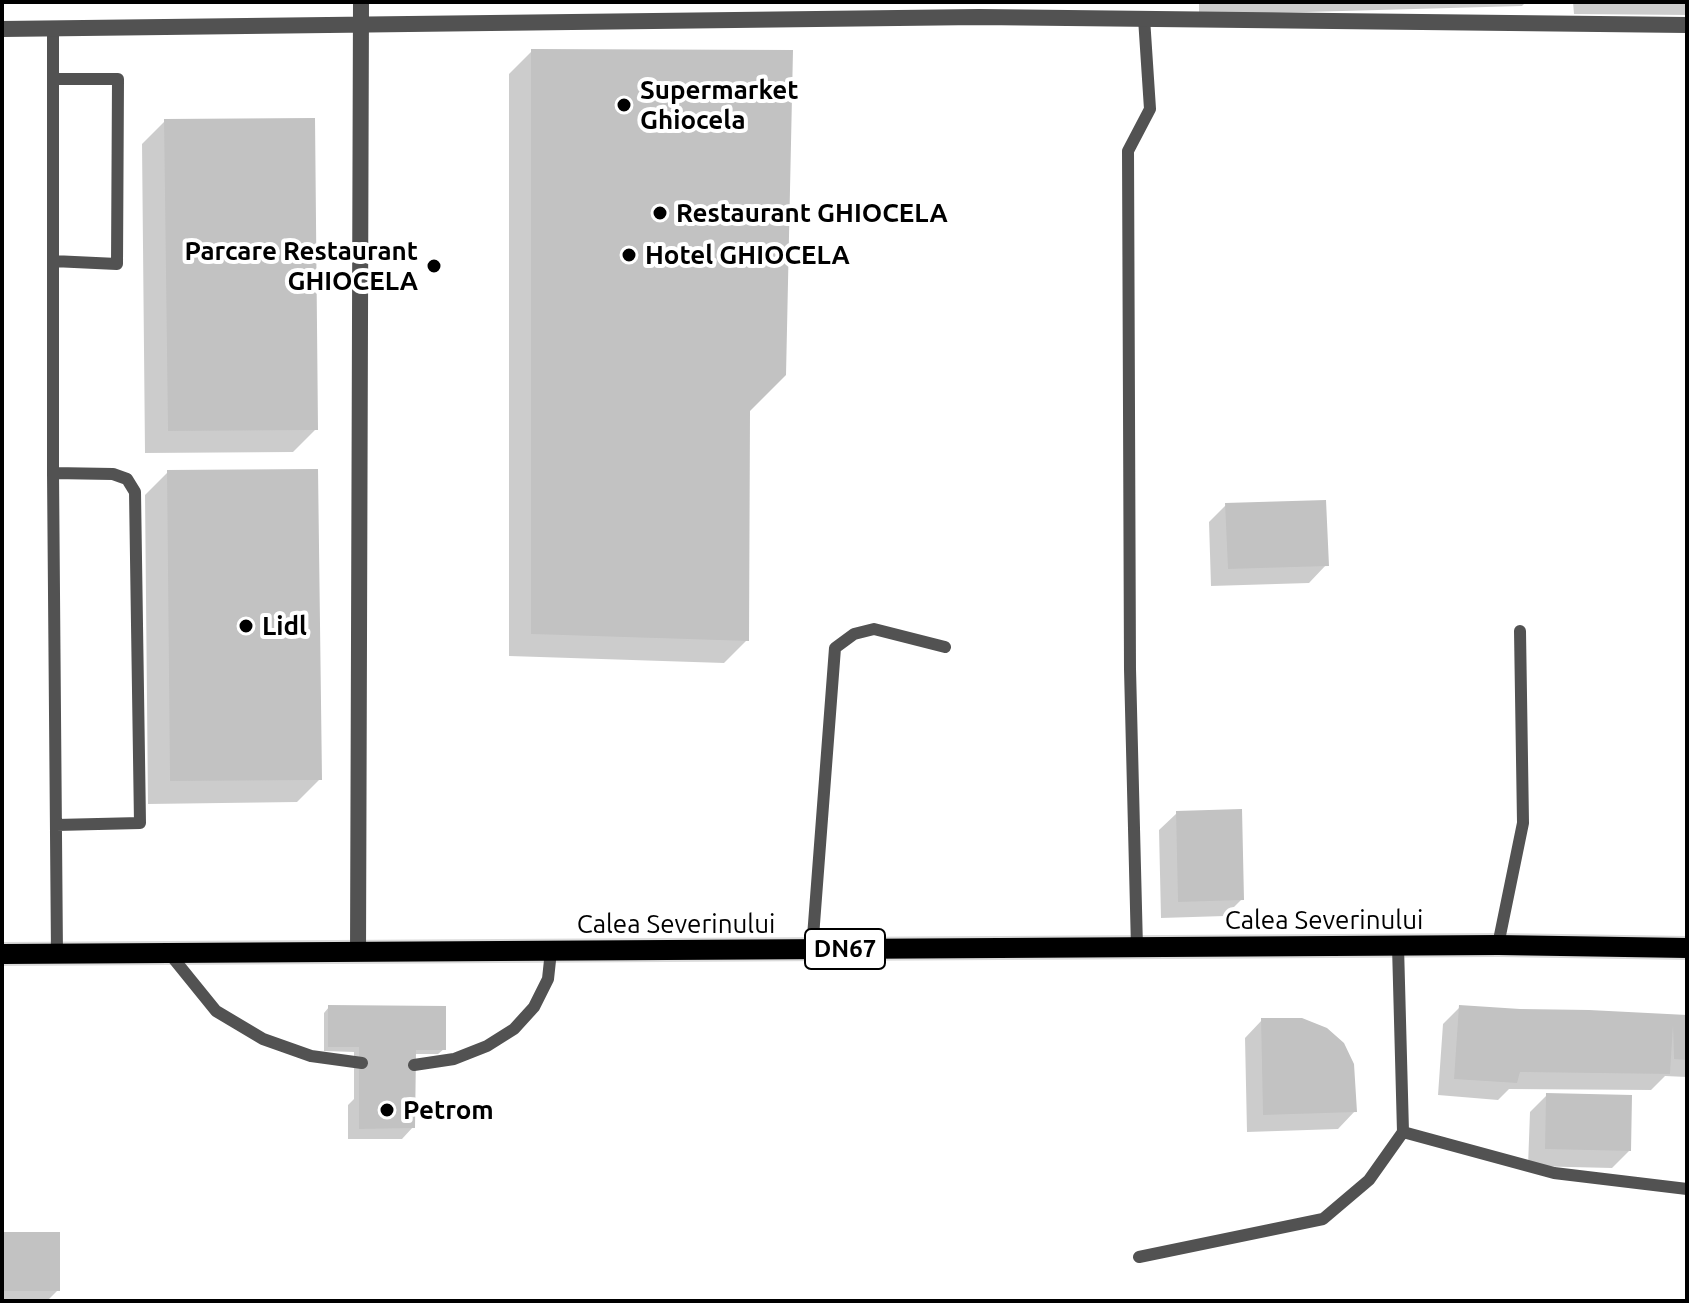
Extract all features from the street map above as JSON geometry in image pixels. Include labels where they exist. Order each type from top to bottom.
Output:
[{"type":"main road","name":"Calea Severinului","points":[[2,954],[1498,945],[1687,948]]},
{"type":"street","points":[[358,952],[361,2]]},
{"type":"street","points":[[2,29],[979,10],[1144,18],[1687,25]]},
{"type":"lane","points":[[1137,948],[1130,653],[1128,151],[1150,109],[1144,18]]},
{"type":"lane","points":[[53,28],[57,954]]},
{"type":"lane","points":[[53,79],[118,79],[117,264],[53,261]]},
{"type":"lane","points":[[53,473],[113,474],[127,479],[135,492],[140,823],[56,825]]},
{"type":"lane","points":[[812,950],[835,648],[854,634],[874,629],[945,647]]},
{"type":"lane","points":[[1498,945],[1523,823],[1520,631]]},
{"type":"lane","points":[[1139,1257],[1323,1219],[1369,1180],[1403,1132],[1398,946]]},
{"type":"lane","points":[[414,1065],[454,1059],[487,1046],[514,1029],[534,1007],[548,979],[551,951]]},
{"type":"lane","points":[[169,953],[216,1011],[263,1039],[311,1056],[362,1063]]},
{"type":"lane","points":[[1403,1132],[1554,1173],[1687,1189]]},
{"type":"building","name":"Restaurant GHIOCELA","points":[[531,49],[793,50],[786,375],[750,411],[749,641],[531,634]]},
{"type":"building","points":[[315,118],[318,430],[168,431],[164,119]]},
{"type":"building","points":[[318,469],[322,780],[170,781],[167,470]]},
{"type":"building","points":[[1326,500],[1329,566],[1228,569],[1225,503]]},
{"type":"building","points":[[1242,809],[1244,900],[1178,902],[1176,811]]},
{"type":"building","points":[[328,1005],[446,1006],[446,1050],[416,1050],[415,1128],[359,1129],[359,1047],[328,1047]]},
{"type":"building","points":[[1459,1005],[1687,1015],[1687,1060],[1674,1059],[1673,1025],[1670,1074],[1520,1072],[1517,1083],[1454,1079]]},
{"type":"building","points":[[1261,1018],[1302,1018],[1327,1028],[1344,1043],[1354,1064],[1357,1112],[1263,1115]]},
{"type":"building","points":[[1546,1093],[1632,1095],[1631,1151],[1545,1149]]},
{"type":"building","points":[[2,1232],[60,1232],[60,1291],[2,1291]]},
{"type":"place","name":"Supermarket Ghiocela","points":[[624,105]]},
{"type":"place","name":"Restaurant GHIOCELA","points":[[660,213]]},
{"type":"place","name":"Hotel GHIOCELA","points":[[629,255]]},
{"type":"place","name":"Parcare Restaurant GHIOCELA","points":[[434,266]]},
{"type":"place","name":"Lidl","points":[[246,626]]},
{"type":"place","name":"Petrom","points":[[387,1110]]}]
